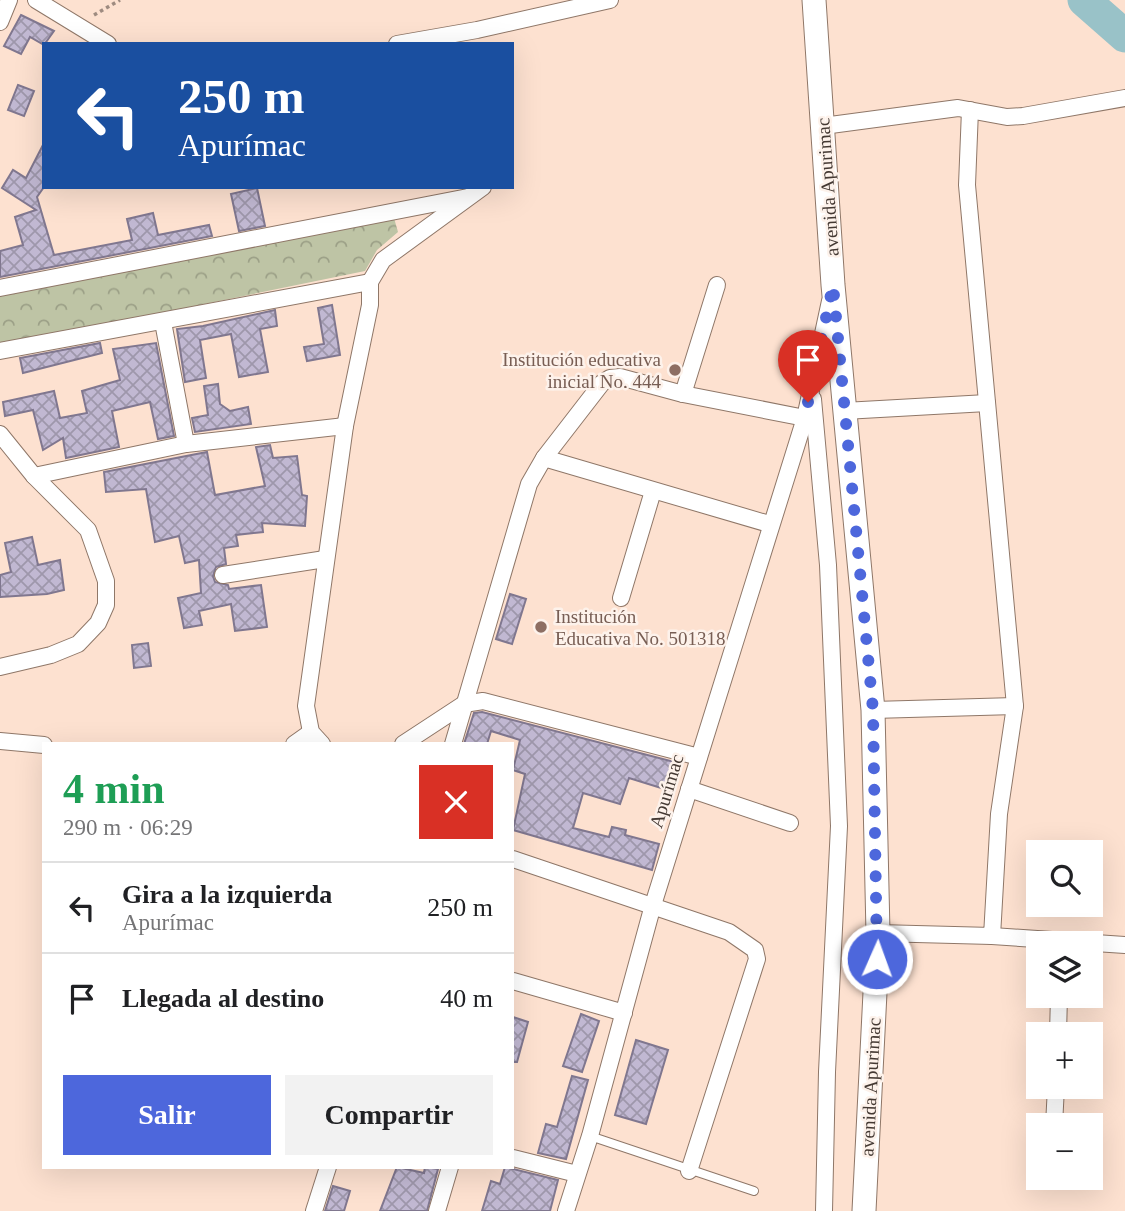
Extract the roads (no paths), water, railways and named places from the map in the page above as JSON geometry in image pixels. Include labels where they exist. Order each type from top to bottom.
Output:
[{"type":"street","points":[[0,22],[9,0]]},
{"type":"street","points":[[36,0],[105,42]]},
{"type":"street","points":[[420,42],[479,37],[610,0]]},
{"type":"street","name":"avenida Apurimac","points":[[818,1],[833,285],[873,710],[878,933],[864,1211]]},
{"type":"street","points":[[823,126],[958,108],[1023,116],[1125,98]]},
{"type":"street","points":[[970,110],[967,184],[1015,706],[999,814],[992,936]]},
{"type":"street","points":[[317,738],[306,706],[345,426],[370,306],[370,282],[383,260],[427,226],[480,191]]},
{"type":"street","points":[[0,288],[480,191]]},
{"type":"street","points":[[0,351],[370,282]]},
{"type":"street","points":[[683,394],[717,285]]},
{"type":"street","name":"Apurímac","points":[[566,1211],[590,1136],[653,905],[769,524],[805,418],[833,285]]},
{"type":"street","points":[[163,322],[186,444]]},
{"type":"street","points":[[454,742],[528,484],[544,458],[602,383],[610,378],[620,377],[683,394],[805,418]]},
{"type":"street","name":"Apurímac","points":[[812,386],[828,565],[839,826],[827,1072],[824,1211]]},
{"type":"street","points":[[844,411],[987,403]]},
{"type":"street","points":[[34,476],[186,444],[345,426]]},
{"type":"street","points":[[0,434],[34,476],[88,530],[106,580],[106,605],[98,623],[78,644],[51,655],[0,667]]},
{"type":"street","points":[[544,458],[769,524]]},
{"type":"street","points":[[621,598],[653,491]]},
{"type":"street","points":[[223,575],[325,559]]},
{"type":"street","points":[[406,742],[464,704],[483,701],[699,757]]},
{"type":"street","points":[[873,710],[1015,706]]},
{"type":"street","points":[[0,741],[42,746]]},
{"type":"street","points":[[689,789],[790,823]]},
{"type":"street","points":[[514,859],[729,932],[750,945],[757,959],[689,1171]]},
{"type":"street","points":[[878,933],[1026,938]]},
{"type":"street","points":[[1103,944],[1125,945]]},
{"type":"street","points":[[514,981],[624,1013]]},
{"type":"street","points":[[514,1158],[577,1174]]},
{"type":"street","points":[[314,1211],[327,1169]]},
{"type":"street","points":[[437,1211],[449,1169]]},
{"type":"lane","points":[[590,1136],[754,1191]]},
{"type":"waterway","points":[[1084,0],[1125,36]]},
{"type":"place","name":"Institución educativa inicial No. 444","points":[[675,370]]},
{"type":"place","name":"Institución Educativa No. 501318","points":[[541,627]]}]
